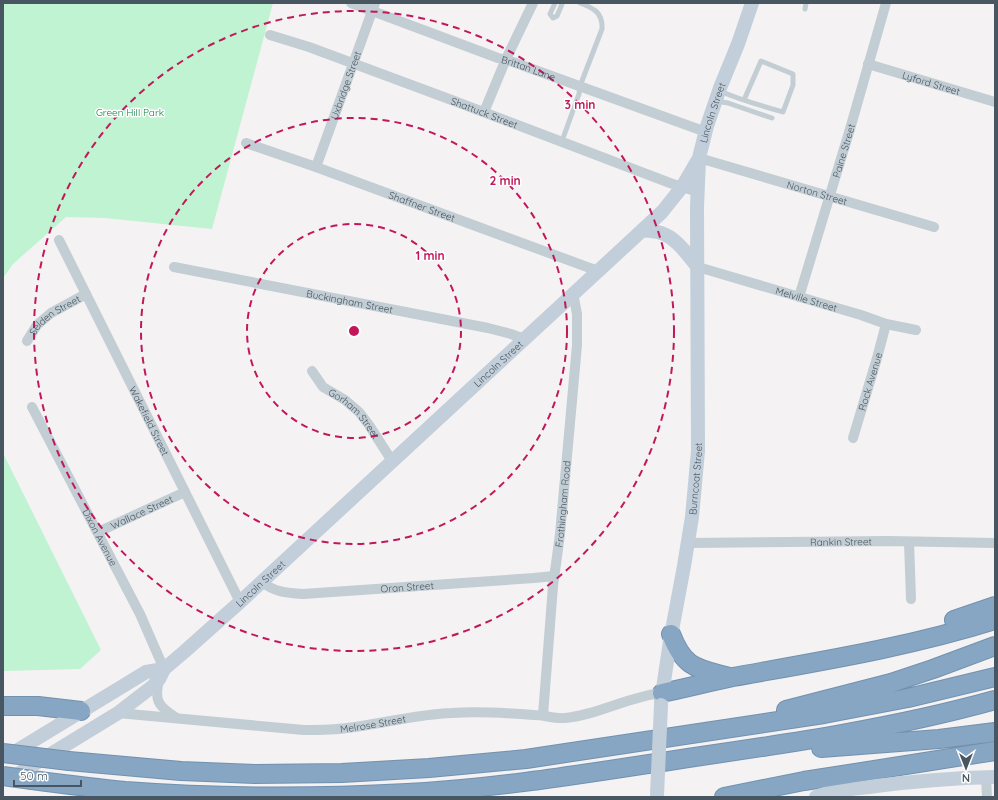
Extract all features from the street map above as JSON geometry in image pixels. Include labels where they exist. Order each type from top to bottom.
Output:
[{"type":"highway","points":[[851,656],[995,606]]},
{"type":"highway","points":[[662,699],[732,678],[826,661],[916,642],[995,620]]},
{"type":"highway","points":[[671,634],[677,650],[687,661],[706,671],[732,678]]},
{"type":"highway","points":[[672,737],[711,726],[780,712],[864,691],[933,669],[995,646]]},
{"type":"highway","points":[[3,753],[181,771],[255,774],[342,773],[429,768],[526,759],[862,708],[948,689],[995,676]]},
{"type":"highway","points":[[3,776],[120,790],[193,794],[288,797],[410,793],[516,783],[840,735],[940,715],[995,700]]},
{"type":"highway","points":[[3,706],[38,706],[81,711]]},
{"type":"highway","points":[[728,752],[842,747],[939,739],[995,732]]},
{"type":"highway","points":[[724,797],[804,781],[995,751]]},
{"type":"main road","name":"Lincoln Street","points":[[3,784],[118,713],[153,686],[162,674],[190,647],[643,230],[669,204],[682,187],[699,158],[718,96],[752,3]]},
{"type":"main road","name":"Burncoat Street","points":[[656,796],[662,699],[671,634],[692,517],[698,451],[699,158]]},
{"type":"main road","points":[[643,230],[668,236],[678,244],[698,267]]},
{"type":"main road","name":"Lincoln Street","points":[[3,759],[146,672],[162,674]]},
{"type":"main road","name":"Melrose Street","points":[[81,711],[118,713]]},
{"type":"main road","points":[[816,797],[849,789],[924,780],[991,777]]},
{"type":"street","name":"Brittan Lane","points":[[351,3],[373,7],[498,58],[706,132]]},
{"type":"street","points":[[484,112],[506,60],[533,3]]},
{"type":"street","name":"Paine Street","points":[[799,297],[886,3]]},
{"type":"street","name":"Uxbridge Street","points":[[316,167],[373,7]]},
{"type":"street","name":"Shattuck Street","points":[[270,35],[309,47],[698,192]]},
{"type":"street","name":"Lyford Street","points":[[868,64],[995,102]]},
{"type":"street","name":"Shaffner Street","points":[[246,143],[316,167],[598,271]]},
{"type":"street","name":"Norton Street","points":[[699,158],[934,227]]},
{"type":"street","name":"Wakefield Street","points":[[59,240],[240,602]]},
{"type":"street","name":"Buckingham Street","points":[[174,267],[480,327],[511,334],[524,339]]},
{"type":"street","name":"Melville Street","points":[[698,267],[861,315],[886,324],[916,330]]},
{"type":"street","name":"Frothingham Road","points":[[543,715],[554,576],[577,345],[577,314],[573,293]]},
{"type":"street","name":"Selden Street","points":[[27,341],[37,326],[51,313],[86,294]]},
{"type":"street","name":"Rock Avenue","points":[[853,438],[878,358],[886,324]]},
{"type":"street","name":"Gorham Street","points":[[312,371],[322,387],[345,400],[359,412],[392,461]]},
{"type":"street","name":"Dixon Avenue","points":[[32,407],[140,614],[162,674]]},
{"type":"street","name":"Wallace Street","points":[[98,532],[185,492]]},
{"type":"street","points":[[909,542],[911,599]]},
{"type":"street","name":"Rankin Street","points":[[688,543],[995,543]]},
{"type":"street","name":"Oran Street","points":[[262,582],[274,590],[303,594],[554,576]]},
{"type":"street","points":[[162,674],[156,693],[158,701],[165,710],[177,718]]},
{"type":"street","name":"Melrose Street","points":[[118,713],[322,730],[346,729],[414,716],[452,713],[489,712],[543,715],[563,718],[595,712],[649,694],[662,699]]},
{"type":"street","points":[[987,797],[991,777]]},
{"type":"lane","points":[[554,3],[550,14],[553,18],[557,16],[562,4],[561,3]]},
{"type":"lane","points":[[562,141],[579,94],[580,86],[603,24],[596,10],[580,3]]},
{"type":"lane","points":[[804,9],[806,3]]},
{"type":"lane","points":[[718,96],[744,100],[783,112],[793,85],[793,74],[761,61],[744,100]]},
{"type":"lane","points":[[718,96],[728,103],[772,118]]},
{"type":"green space","name":"Green Hill Park","points":[[3,3],[273,3],[212,229],[105,218],[66,217],[13,264],[3,278]]},
{"type":"green space","points":[[3,453],[101,650],[80,669],[3,671]]}]
